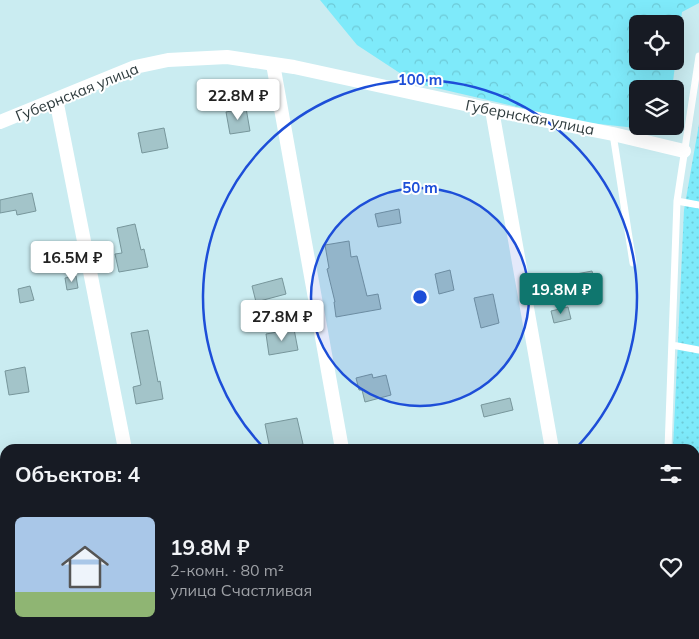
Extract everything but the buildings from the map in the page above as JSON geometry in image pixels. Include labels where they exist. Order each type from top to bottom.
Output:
[{"type":"street","name":"Губернская улица","points":[[0,122],[135,67],[168,60],[227,57],[294,67],[613,134],[684,151]]},
{"type":"street","points":[[273,64],[341,444]]},
{"type":"street","points":[[56,99],[125,444]]},
{"type":"street","points":[[492,110],[551,444]]},
{"type":"lane","points":[[668,444],[677,201],[699,59]]},
{"type":"lane","points":[[613,134],[633,263]]},
{"type":"lane","points":[[677,201],[699,205]]},
{"type":"lane","points":[[672,345],[699,350]]},
{"type":"green space","points":[[320,0],[699,0],[699,3],[682,12],[682,15],[629,15],[629,70],[674,70],[673,80],[629,80],[629,127],[581,122],[415,83],[357,45]]},
{"type":"green space","points":[[699,124],[699,444],[673,444],[684,210]]}]
